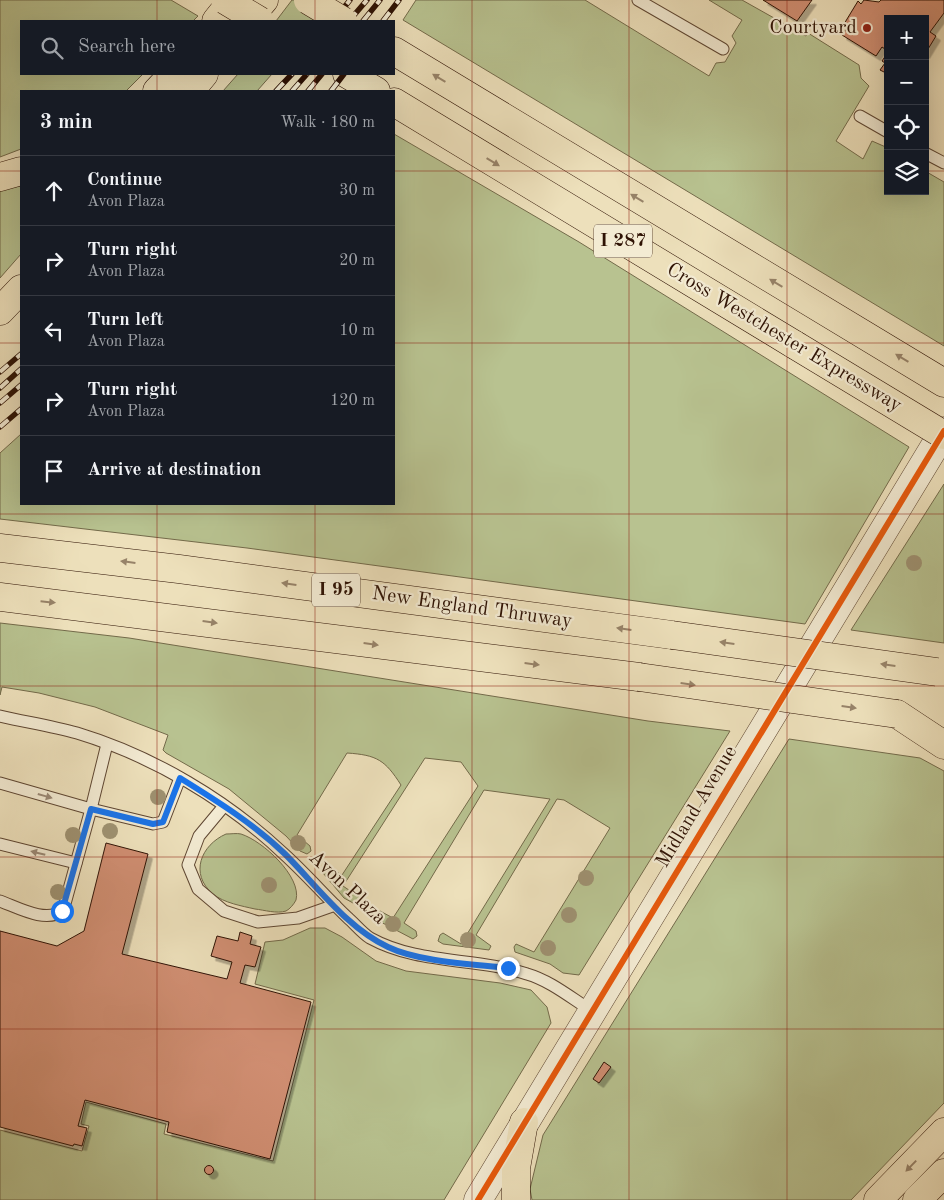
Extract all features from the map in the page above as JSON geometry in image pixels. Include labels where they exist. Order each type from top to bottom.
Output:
[{"type":"highway","points":[[225,0],[258,20]]},
{"type":"highway","points":[[217,20],[233,0]]},
{"type":"highway","points":[[247,20],[264,0]]},
{"type":"highway","points":[[308,0],[341,20]]},
{"type":"highway","name":"I 287","points":[[395,53],[944,384]]},
{"type":"highway","points":[[158,90],[172,75]]},
{"type":"highway","points":[[191,90],[203,75]]},
{"type":"highway","points":[[349,75],[374,90]]},
{"type":"highway","name":"Cross Westchester Expressway","points":[[395,103],[944,433]]},
{"type":"highway","points":[[0,177],[20,171]]},
{"type":"highway","points":[[0,311],[20,290]]},
{"type":"highway","name":"New England Thruway","points":[[0,548],[170,568],[940,673]]},
{"type":"highway","name":"I 95","points":[[0,596],[640,677],[944,720]]},
{"type":"highway","points":[[897,714],[944,745]]},
{"type":"highway","points":[[516,1200],[516,1168],[524,1122]]},
{"type":"highway","points":[[878,1200],[944,1132]]},
{"type":"highway","points":[[917,1200],[944,1173]]},
{"type":"street","name":"Midland Avenue","points":[[478,1200],[944,433]]},
{"type":"lane","points":[[638,0],[723,50]]},
{"type":"lane","points":[[860,116],[884,130]]},
{"type":"lane","points":[[929,155],[944,163]]},
{"type":"lane","name":"Avon Plaza","points":[[0,716],[77,733],[142,757],[180,778],[224,806],[285,854],[368,937],[390,948],[416,956],[508,968],[529,974],[549,982],[592,1011]]},
{"type":"lane","points":[[0,902],[45,916],[55,916],[62,911],[108,744]]},
{"type":"lane","points":[[0,783],[91,809],[153,824],[163,822],[180,778]]},
{"type":"lane","points":[[224,806],[199,836],[188,865],[198,889],[224,910],[258,922],[298,918],[335,905]]},
{"type":"lane","points":[[0,844],[76,862]]},
{"type":"green space","points":[[0,0],[171,0],[198,16],[194,20],[20,20],[20,75],[142,75],[127,90],[20,90],[20,149],[0,157]]},
{"type":"green space","points":[[292,0],[334,0],[317,20],[277,20]]},
{"type":"green space","points":[[416,0],[585,0],[709,76],[716,63],[725,62],[736,43],[732,36],[742,20],[709,0],[742,0],[806,36],[808,33],[859,65],[861,78],[869,86],[836,141],[863,159],[872,141],[884,146],[884,195],[929,195],[929,173],[944,182],[944,346],[403,20]]},
{"type":"green space","points":[[237,75],[271,75],[258,90],[224,90]]},
{"type":"green space","points":[[395,135],[579,242],[909,447],[805,624],[247,548],[0,519],[0,453],[20,435],[20,505],[395,505]]},
{"type":"green space","points":[[20,186],[20,255],[0,278],[0,189]]},
{"type":"green space","points":[[944,484],[944,643],[851,630]]},
{"type":"green space","points":[[0,623],[129,638],[648,721],[730,731],[579,975],[563,973],[550,964],[515,952],[514,947],[516,944],[534,952],[610,828],[564,800],[557,799],[476,935],[491,946],[489,950],[443,944],[438,941],[443,933],[461,944],[550,799],[484,790],[404,923],[416,931],[417,936],[413,939],[377,920],[376,914],[380,911],[393,918],[478,786],[461,762],[425,758],[343,886],[359,897],[358,902],[353,903],[344,898],[323,873],[324,867],[327,866],[342,875],[401,785],[385,764],[373,757],[347,753],[297,835],[310,846],[311,851],[307,854],[300,851],[286,836],[229,789],[166,753],[163,750],[168,735],[95,707],[39,693],[2,687],[0,695]]},
{"type":"green space","points":[[789,739],[920,758],[944,771],[944,1103],[851,1200],[532,1200],[530,1189],[543,1135]]},
{"type":"green space","points":[[226,834],[239,834],[250,838],[260,844],[279,861],[293,881],[296,891],[296,900],[289,909],[275,912],[228,902],[217,897],[206,886],[201,878],[201,861],[210,845]]},
{"type":"green space","points":[[310,928],[325,928],[342,937],[376,961],[406,971],[500,983],[531,990],[547,1007],[551,1023],[444,1200],[0,1200],[0,1130],[82,1151],[89,1126],[81,1124],[86,1102],[166,1124],[164,1134],[273,1161],[314,1000],[255,984],[265,942],[283,940]]},
{"type":"building","name":"Courtyard","points":[[763,0],[812,0],[797,21]]},
{"type":"building","name":"Courtyard","points":[[864,0],[879,2],[881,0],[944,0],[944,13],[930,32],[936,36],[929,47],[929,15],[884,15],[884,48],[882,47],[876,56],[842,35],[848,27],[844,24],[858,1],[861,4]]},
{"type":"building","points":[[106,843],[148,854],[122,954],[227,979],[232,962],[211,956],[217,936],[238,941],[240,932],[252,936],[250,944],[261,947],[255,967],[245,965],[240,983],[311,1002],[270,1159],[167,1132],[169,1122],[85,1100],[78,1126],[87,1128],[82,1146],[74,1144],[73,1146],[0,1127],[0,931],[57,946],[84,931]]},
{"type":"building","points":[[604,1062],[611,1067],[599,1083],[593,1079]]},
{"type":"building","points":[[209,1166],[213,1170],[209,1174],[205,1170]]},
{"type":"railway","points":[[334,20],[350,0]]},
{"type":"railway","points":[[350,20],[367,0]]},
{"type":"railway","points":[[364,20],[380,0]]},
{"type":"railway","points":[[384,20],[399,0]]},
{"type":"railway","points":[[277,90],[291,75]]},
{"type":"railway","points":[[293,90],[306,75]]},
{"type":"railway","points":[[309,90],[321,75]]},
{"type":"railway","points":[[332,90],[343,75]]},
{"type":"railway","points":[[0,372],[20,355]]},
{"type":"railway","points":[[0,388],[20,370]]},
{"type":"railway","points":[[0,403],[20,386]]},
{"type":"railway","points":[[0,427],[20,410]]},
{"type":"cycle path","points":[[478,1200],[944,431]]},
{"type":"place","name":"Courtyard","points":[[867,28]]},
{"type":"route","points":[[62,911],[91,809],[153,824],[163,822],[180,778],[251,825],[285,854],[308,880],[368,937],[390,948],[416,956],[508,968]]}]
